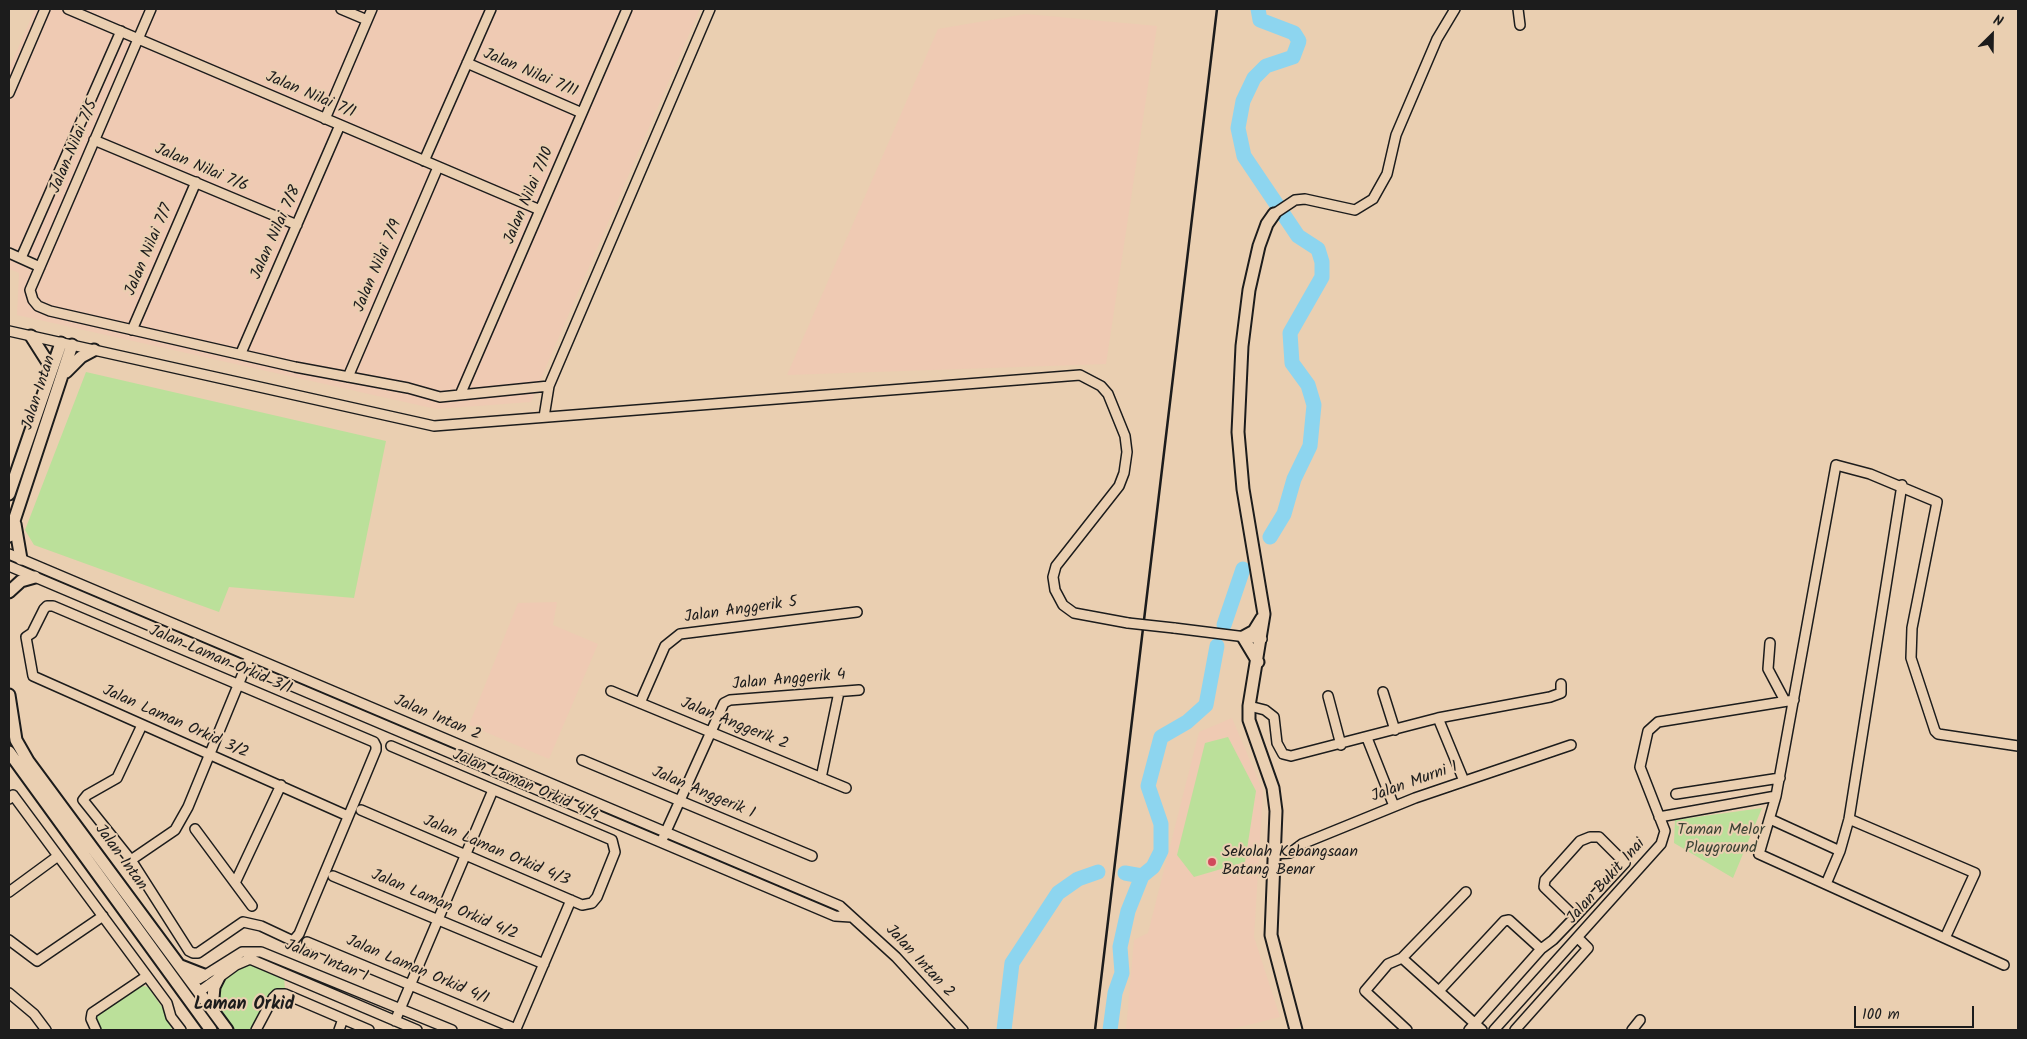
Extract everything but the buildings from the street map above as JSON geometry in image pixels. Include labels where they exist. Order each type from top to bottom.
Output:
[{"type":"street","points":[[9,93],[45,9]]},
{"type":"street","name":"Jalan Nilai 7/1","points":[[68,9],[540,210]]},
{"type":"street","name":"Jalan Nilai 7/5","points":[[151,9],[30,290],[33,300],[38,306],[50,312],[348,377],[408,388],[440,397],[549,386]]},
{"type":"street","points":[[341,9],[367,20]]},
{"type":"street","points":[[325,119],[372,9]]},
{"type":"street","points":[[424,161],[491,9]]},
{"type":"street","points":[[544,417],[549,386],[710,9]]},
{"type":"street","points":[[1296,1030],[1271,935],[1276,811],[1273,788],[1249,720],[1249,706],[1262,639],[1264,614],[1243,489],[1238,432],[1242,346],[1249,290],[1259,246],[1267,224],[1274,214],[1284,206],[1295,200],[1305,199],[1355,210],[1373,199],[1387,174],[1396,134],[1403,117],[1438,39],[1455,9]]},
{"type":"street","points":[[1518,9],[1520,25]]},
{"type":"street","name":"Jalan Nilai 7/10","points":[[460,395],[582,113],[624,10]]},
{"type":"street","points":[[21,258],[120,31]]},
{"type":"street","name":"Jalan Nilai 7/11","points":[[467,63],[582,113]]},
{"type":"street","name":"Jalan Nilai 7/8","points":[[241,353],[340,125]]},
{"type":"street","name":"Jalan Nilai 7/6","points":[[94,140],[297,225]]},
{"type":"street","name":"Jalan Nilai 7/9","points":[[348,377],[438,167]]},
{"type":"street","name":"Jalan Nilai 7/7","points":[[132,330],[196,182]]},
{"type":"street","points":[[9,253],[40,266]]},
{"type":"street","points":[[9,332],[434,426],[1080,375],[1101,386],[1108,394],[1125,436],[1127,452],[1124,473],[1119,486],[1056,566],[1053,577],[1055,590],[1063,605],[1074,613],[1128,622],[1262,639]]},
{"type":"street","points":[[31,336],[52,369]]},
{"type":"street","name":"Jalan Intan","points":[[9,494],[52,369],[67,344]]},
{"type":"street","name":"Jalan Intan","points":[[9,536],[63,375],[67,344]]},
{"type":"street","points":[[63,375],[81,357],[94,350]]},
{"type":"street","points":[[2004,965],[1759,854],[1780,778],[1789,701],[1836,465],[1902,485],[1937,502],[1912,628],[1910,658],[1935,731],[1942,735],[2018,746]]},
{"type":"street","points":[[1826,884],[1840,851],[1849,819],[1902,485]]},
{"type":"street","points":[[14,522],[21,559]]},
{"type":"street","name":"Jalan Intan 2","points":[[9,554],[840,906],[896,957],[963,1030]]},
{"type":"street","name":"Jalan Intan 2","points":[[9,566],[836,916],[851,917]]},
{"type":"street","points":[[9,592],[21,582],[35,577]]},
{"type":"street","name":"Jalan Laman Orkid 3/1","points":[[32,633],[44,608],[53,606],[374,742],[376,750],[348,816]]},
{"type":"street","name":"Jalan Anggerik 5","points":[[640,703],[665,646],[680,634],[857,612]]},
{"type":"street","points":[[1243,636],[1254,631],[1264,614]]},
{"type":"street","name":"Jalan Laman Orkid 3/2","points":[[32,633],[26,636],[34,676],[348,816]]},
{"type":"street","points":[[1243,636],[1258,662]]},
{"type":"street","points":[[1770,643],[1768,669],[1789,701]]},
{"type":"street","points":[[131,860],[175,830],[188,807],[211,754],[250,656]]},
{"type":"street","points":[[1249,706],[1265,710],[1274,716],[1277,743],[1284,754],[1291,756],[1367,738],[1438,718],[1550,697],[1561,693],[1561,684]]},
{"type":"street","name":"Jalan Anggerik 4","points":[[710,732],[724,703],[730,700],[859,690]]},
{"type":"street","name":"Jalan Anggerik 2","points":[[611,691],[846,788]]},
{"type":"street","points":[[821,778],[838,692]]},
{"type":"street","points":[[1383,692],[1395,730]]},
{"type":"street","name":"Jalan Intan","points":[[9,696],[16,740],[28,761],[227,1030]]},
{"type":"street","points":[[1328,696],[1340,744]]},
{"type":"street","name":"Jalan Bukit Inai","points":[[1494,1030],[1661,844],[1665,831],[1640,767],[1648,730],[1658,722],[1789,701]]},
{"type":"street","points":[[1438,718],[1464,782]]},
{"type":"street","points":[[142,725],[117,778],[87,795],[83,800],[131,860],[189,951],[193,953],[198,953],[243,922],[262,926],[293,941],[299,934],[348,816]]},
{"type":"street","points":[[661,842],[710,732]]},
{"type":"street","points":[[1367,738],[1394,806]]},
{"type":"street","name":"Jalan Murni 1","points":[[1274,854],[1290,853],[1302,844],[1394,806],[1570,745]]},
{"type":"street","name":"Jalan Laman Orkid 4/4","points":[[391,746],[612,840],[615,852],[606,876]]},
{"type":"street","name":"Jalan Intan","points":[[9,752],[211,1030]]},
{"type":"street","name":"Jalan Anggerik 1","points":[[582,760],[812,856]]},
{"type":"street","points":[[1676,794],[1780,778]]},
{"type":"street","points":[[235,882],[280,785]]},
{"type":"street","points":[[395,1020],[493,790]]},
{"type":"street","points":[[1659,817],[1776,796]]},
{"type":"street","points":[[11,797],[58,856],[167,1003],[171,1017],[181,1030]]},
{"type":"street","name":"Jalan Laman Orkid 4/3","points":[[361,810],[582,905],[592,903],[597,897],[606,876]]},
{"type":"street","points":[[1770,819],[1840,851]]},
{"type":"street","points":[[1849,819],[1974,873],[1945,938]]},
{"type":"street","points":[[195,829],[252,906]]},
{"type":"street","points":[[1402,958],[1439,991],[1475,1028],[1541,949],[1554,940],[1625,863],[1599,837],[1590,837],[1580,841],[1545,880],[1544,887],[1575,917]]},
{"type":"street","points":[[9,892],[58,856]]},
{"type":"street","name":"Jalan Laman Orkid 4/2","points":[[333,876],[544,964]]},
{"type":"street","points":[[1407,1030],[1365,991],[1388,964],[1402,958],[1466,892]]},
{"type":"street","points":[[544,964],[571,900]]},
{"type":"street","points":[[9,940],[37,961],[103,916]]},
{"type":"street","points":[[1439,991],[1504,921],[1509,920],[1541,949]]},
{"type":"street","points":[[1515,1030],[1588,948],[1578,938]]},
{"type":"street","name":"Jalan Laman Orkid 4/1","points":[[307,942],[516,1029],[544,964]]},
{"type":"street","name":"Jalan Intan 1","points":[[195,987],[204,975],[230,958],[252,950],[452,1030]]},
{"type":"street","name":"Jalan Intan 1","points":[[195,987],[219,977],[236,964],[250,959],[260,961],[417,1030]]},
{"type":"street","points":[[179,966],[190,972],[204,975]]},
{"type":"street","points":[[96,1030],[91,1019],[92,1013],[147,976]]},
{"type":"street","points":[[212,1009],[214,987],[219,977]]},
{"type":"street","points":[[184,995],[195,987]]},
{"type":"street","points":[[9,993],[34,1014],[46,1030]]},
{"type":"street","points":[[256,1030],[268,1005],[277,994],[285,994],[369,1030]]},
{"type":"street","points":[[339,1030],[343,1019]]},
{"type":"street","points":[[1632,1030],[1640,1020]]},
{"type":"shaded area","points":[[35,9],[700,9],[531,402],[436,409],[17,315],[19,273],[9,269],[9,69]]},
{"type":"shaded area","points":[[1026,14],[1157,26],[1106,364],[787,375],[938,29]]},
{"type":"shaded area","points":[[557,602],[553,625],[598,644],[549,759],[469,725],[518,603]]},
{"type":"shaded area","name":"Sekolah Kebangsaan Batang Benar","points":[[1232,718],[1263,791],[1254,937],[1280,1017],[1228,1030],[1126,1030],[1134,940],[1148,933],[1199,732]]},
{"type":"green space","points":[[86,372],[386,441],[354,598],[229,587],[219,612],[34,545],[25,530]]},
{"type":"green space","points":[[1228,737],[1256,791],[1245,862],[1194,877],[1177,855],[1205,743]]},
{"type":"green space","name":"Taman Melor Playground","points":[[1762,808],[1733,878],[1674,843],[1675,820]]},
{"type":"green space","points":[[252,962],[284,975],[285,991],[269,995],[253,1030],[230,1030],[215,1008],[222,979],[237,967]]},
{"type":"green space","points":[[138,985],[148,987],[162,1007],[172,1030],[102,1030],[97,1025],[97,1014]]},
{"type":"waterway","points":[[1258,9],[1260,20],[1294,33],[1299,41],[1293,57],[1266,66],[1254,78],[1243,101],[1238,128],[1244,156],[1298,236],[1318,249],[1322,262],[1322,277],[1290,333],[1292,363],[1308,385],[1314,405],[1310,446],[1294,479],[1284,514],[1270,537]]},
{"type":"waterway","points":[[1224,625],[1243,569]]},
{"type":"waterway","points":[[1110,1030],[1115,993],[1122,973],[1120,947],[1128,911],[1142,876],[1153,867],[1161,851],[1161,824],[1148,786],[1161,737],[1187,722],[1206,705],[1217,646]]},
{"type":"waterway","points":[[1004,1030],[1012,963],[1058,893],[1078,879],[1098,872]]},
{"type":"waterway","points":[[1125,873],[1142,876]]},
{"type":"railway","points":[[1095,1030],[1217,9]]},
{"type":"place","name":"Sekolah Kebangsaan Batang Benar","points":[[1212,862]]},
{"type":"district","name":"Laman Orkid","points":[[244,1006]]}]
